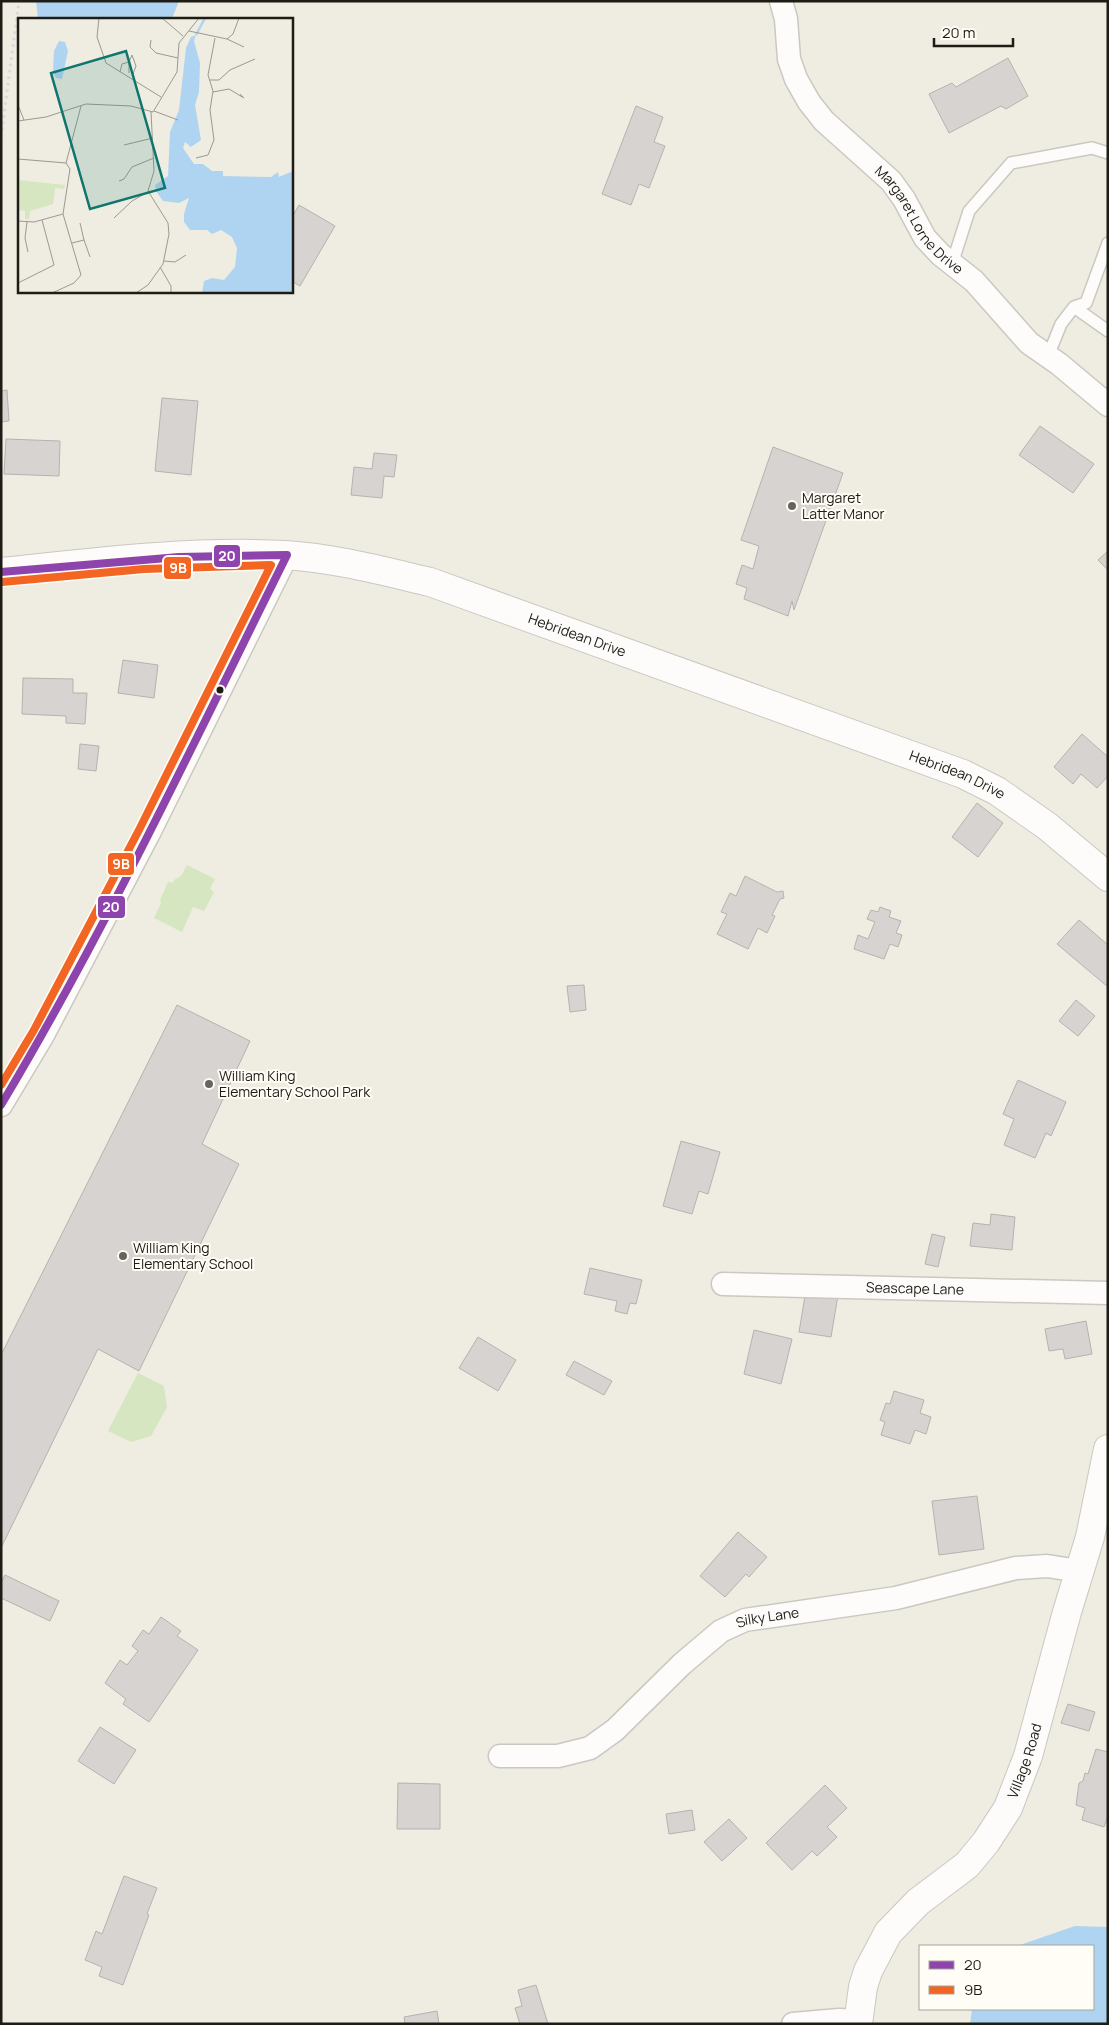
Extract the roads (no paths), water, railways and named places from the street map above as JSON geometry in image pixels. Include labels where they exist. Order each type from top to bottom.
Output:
[{"type":"main road","name":"Hebridean Drive","points":[[1,572],[166,557],[223,554],[287,555],[361,566],[430,582],[963,774],[997,790],[1047,826],[1108,878]]},
{"type":"main road","name":"Village Road","points":[[858,2022],[863,1987],[868,1971],[888,1933],[905,1913],[966,1865],[986,1842],[1008,1808],[1028,1756],[1042,1711],[1079,1571],[1093,1526],[1108,1449]]},
{"type":"street","name":"Margaret Lorne Drive","points":[[782,1],[786,20],[789,59],[796,79],[808,102],[831,128],[891,181],[904,199],[925,238],[952,264],[974,281],[1029,342],[1108,405]]},
{"type":"street","points":[[1,1105],[43,1035],[140,851],[287,555]]},
{"type":"street","name":"Seascape Lane","points":[[723,1284],[1108,1293]]},
{"type":"street","name":"Silky Lane","points":[[500,1756],[558,1756],[579,1752],[594,1745],[615,1730],[682,1664],[730,1626],[745,1620],[896,1598],[1016,1568],[1047,1566],[1079,1571]]},
{"type":"street","points":[[793,2024],[839,2020],[858,2022]]},
{"type":"lane","points":[[952,264],[969,210],[1011,163],[1092,148],[1108,153]]},
{"type":"lane","points":[[1048,356],[1061,324],[1074,307],[1086,303],[1108,243]]},
{"type":"lane","points":[[1074,307],[1108,331]]},
{"type":"water","points":[[36,1],[179,1],[171,18],[38,18]]},
{"type":"water","points":[[1075,1926],[1108,1927],[1108,2024],[970,2024],[972,2010],[1094,2010],[1094,1945],[1020,1945]]},
{"type":"place","name":"Margaret Latter Manor","points":[[792,506]]},
{"type":"place","name":"William King Elementary School Park","points":[[209,1084]]},
{"type":"place","name":"William King Elementary School","points":[[123,1256]]}]
